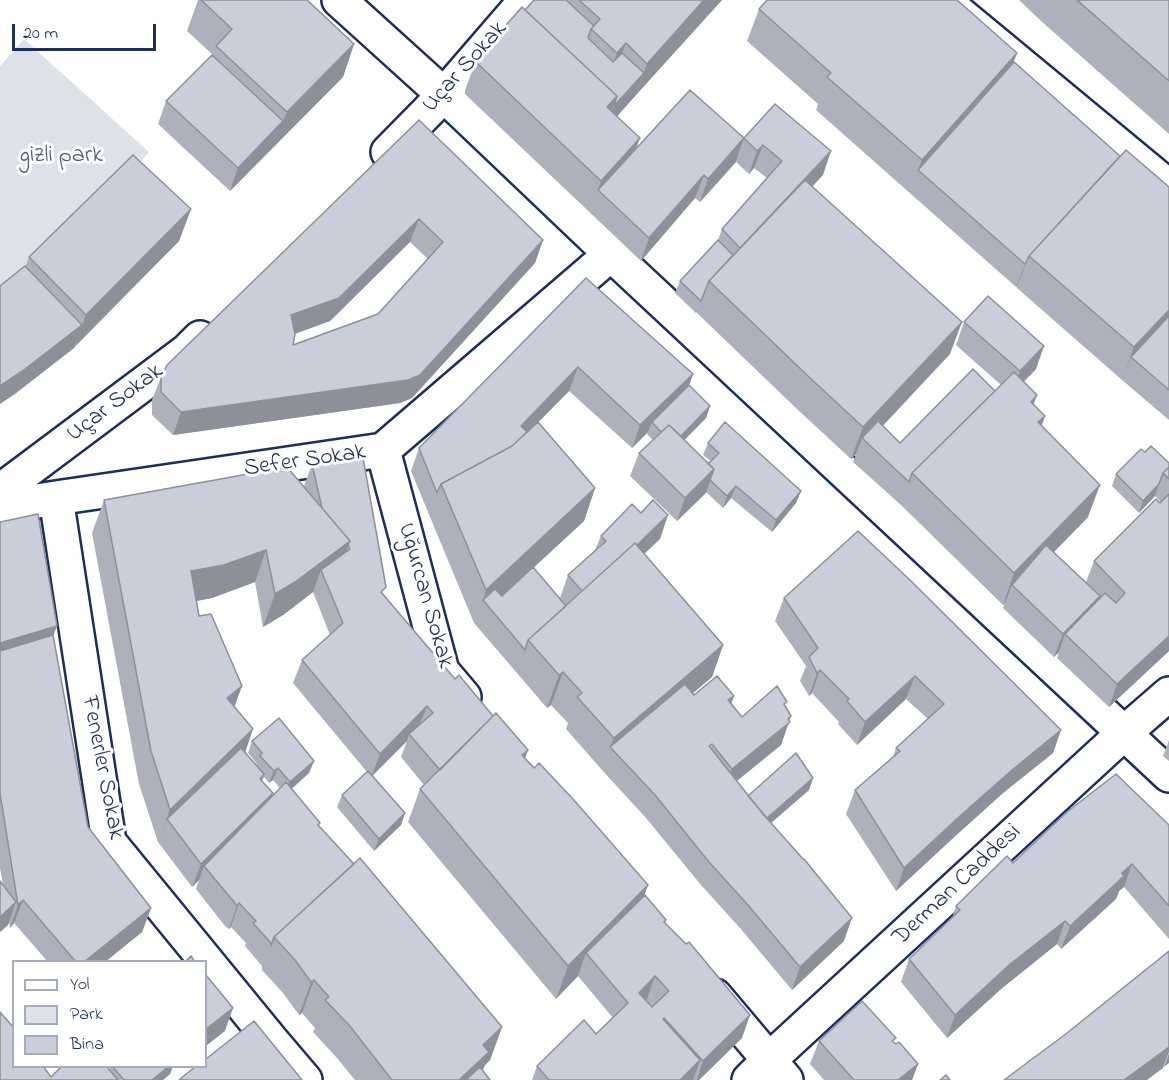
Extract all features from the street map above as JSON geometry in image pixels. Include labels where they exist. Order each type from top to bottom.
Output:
[{"type":"street","points":[[339,0],[444,95],[1169,776]]},
{"type":"street","name":"Uçar Sokak","points":[[370,170],[444,95],[526,0]]},
{"type":"street","points":[[943,0],[1169,187]]},
{"type":"street","name":"Sefer Sokak","points":[[0,507],[383,450],[611,254]]},
{"type":"street","name":"Uçar Sokak","points":[[0,491],[188,351],[221,318]]},
{"type":"street","name":"Uğurcan Sokak","points":[[383,450],[442,671],[480,716]]},
{"type":"street","name":"Fenerler Sokak","points":[[56,498],[109,842],[206,960]]},
{"type":"street","name":"Derman Caddesi","points":[[768,1073],[1124,733],[1169,693]]},
{"type":"street","name":"Fenerler Sokak","points":[[207,962],[305,1080]]},
{"type":"street","points":[[693,969],[768,1073]]},
{"type":"green space","name":"gizli park","points":[[24,39],[149,152],[41,271],[0,300],[0,66]]},
{"type":"building","points":[[201,0],[307,0],[354,44],[287,112],[216,46],[232,29]]},
{"type":"building","points":[[534,0],[566,0],[594,26],[588,38],[613,62],[622,53],[644,73],[614,106],[617,96],[525,10]]},
{"type":"building","points":[[579,0],[704,0],[647,64],[626,43],[617,53],[591,29],[600,19]]},
{"type":"building","points":[[767,0],[957,0],[1017,53],[922,160],[827,77],[831,73],[759,9]]},
{"type":"building","points":[[1077,0],[1169,0],[1169,81]]},
{"type":"building","points":[[522,7],[617,96],[607,107],[640,138],[601,181],[476,62]]},
{"type":"building","points":[[212,55],[283,121],[238,168],[166,101]]},
{"type":"building","points":[[1014,62],[1120,156],[1029,256],[1025,264],[918,170]]},
{"type":"building","points":[[690,90],[744,138],[708,179],[704,175],[649,238],[598,190]]},
{"type":"building","points":[[775,104],[831,151],[740,248],[722,229],[782,161],[763,145],[757,151],[744,138]]},
{"type":"building","points":[[419,120],[543,240],[420,375],[408,380],[181,412],[161,392],[161,377],[167,365]],"holes":[[[419,219],[443,242],[378,314],[293,345],[295,334],[291,315],[339,298]]]},
{"type":"building","points":[[1126,150],[1169,187],[1169,310],[1134,347],[1029,256]]},
{"type":"building","points":[[133,155],[191,209],[86,315],[29,257]]},
{"type":"building","points":[[805,180],[962,322],[863,427],[709,281]]},
{"type":"building","points":[[718,240],[733,255],[709,281],[701,301],[680,281]]},
{"type":"building","points":[[25,266],[82,325],[0,386],[0,286]]},
{"type":"building","points":[[586,278],[693,374],[640,425],[578,367],[521,426],[527,432],[512,446],[441,484],[437,493],[419,448]]},
{"type":"building","points":[[988,296],[1044,346],[1020,371],[964,322]]},
{"type":"building","points":[[1169,316],[1169,390],[1131,357]]},
{"type":"building","points":[[973,369],[995,391],[912,473],[909,482],[862,438],[878,421],[900,443]]},
{"type":"building","points":[[1014,372],[1037,395],[1031,402],[1045,416],[1038,422],[1100,485],[1014,573],[912,473]]},
{"type":"building","points":[[689,385],[710,406],[681,436],[669,425],[661,432],[652,422]]},
{"type":"building","points":[[538,422],[595,488],[486,590],[441,484],[512,446]]},
{"type":"building","points":[[725,422],[801,491],[776,520],[736,486],[727,496],[710,480],[714,469],[708,464],[719,453],[708,443]]},
{"type":"building","points":[[669,425],[714,469],[685,498],[639,453]]},
{"type":"building","points":[[1151,446],[1169,463],[1169,467],[1163,473],[1159,484],[1143,501],[1116,474],[1141,449],[1145,452]]},
{"type":"building","points":[[362,452],[386,587],[381,592],[455,679],[459,675],[493,716],[440,770],[409,734],[433,713],[427,706],[380,754],[302,660],[343,623],[321,570],[350,549],[348,545],[350,541],[322,508],[312,464]]},
{"type":"building","points":[[287,467],[350,541],[275,594],[266,550],[224,565],[191,571],[199,616],[211,614],[242,686],[227,698],[253,729],[170,810],[151,751],[104,500]]},
{"type":"building","points":[[1169,467],[1169,479],[1163,473]]},
{"type":"building","points":[[1169,494],[1169,636],[1117,684],[1065,634],[1105,593],[1116,603],[1125,593],[1094,561],[1156,499],[1160,503]]},
{"type":"building","points":[[653,500],[668,515],[637,545],[635,543],[582,591],[568,575],[606,541],[601,536],[632,504],[641,513]]},
{"type":"building","points":[[38,514],[57,626],[0,643],[0,522]]},
{"type":"building","points":[[858,531],[1061,730],[1012,770],[904,868],[855,790],[900,751],[896,748],[944,704],[915,676],[865,722],[847,701],[849,699],[820,670],[817,673],[809,657],[818,648],[784,598]]},
{"type":"building","points":[[635,543],[723,645],[614,738],[577,697],[582,693],[563,672],[559,675],[528,640]]},
{"type":"building","points":[[1046,545],[1100,596],[1063,634],[1012,585]]},
{"type":"building","points":[[533,567],[566,606],[528,640],[525,650],[483,600],[495,589],[502,596]]},
{"type":"building","points":[[53,635],[88,827],[151,908],[86,960],[74,960],[23,900],[18,905],[0,793],[0,651]]},
{"type":"building","points":[[717,676],[734,696],[728,700],[742,717],[777,686],[787,702],[784,704],[791,716],[788,719],[790,722],[732,769],[712,744],[709,746],[763,814],[804,859],[852,918],[800,967],[709,862],[655,795],[610,747],[685,684],[694,695]]},
{"type":"building","points":[[496,713],[528,750],[522,755],[534,768],[539,763],[648,885],[568,966],[420,789]]},
{"type":"building","points":[[279,718],[314,761],[290,782],[278,768],[274,771],[260,756],[262,753],[252,741]]},
{"type":"building","points":[[241,748],[264,774],[260,779],[273,793],[201,864],[167,819]]},
{"type":"building","points":[[796,753],[813,778],[767,818],[748,796]]},
{"type":"building","points":[[368,771],[405,813],[379,839],[342,795]]},
{"type":"building","points":[[1116,774],[1169,825],[1169,906],[1132,864],[1122,873],[1124,876],[1070,926],[1065,921],[1009,965],[955,1015],[909,959],[960,910],[956,906],[1007,856],[1013,863],[1067,812]]},
{"type":"building","points":[[286,782],[320,823],[318,825],[354,864],[274,937],[271,946],[271,943],[253,923],[256,921],[239,903],[237,906],[204,866]]},
{"type":"building","points":[[360,858],[502,1027],[483,1045],[489,1052],[459,1080],[392,1080],[349,1025],[325,1000],[329,997],[314,980],[311,982],[274,937]]},
{"type":"building","points":[[0,881],[16,902],[0,917]]},
{"type":"building","points":[[645,895],[666,920],[664,922],[686,944],[689,942],[750,1015],[703,1061],[664,1018],[700,1060],[680,1080],[549,1080],[537,1066],[584,1020],[596,1034],[628,1003],[586,953]],"holes":[[[655,976],[669,991],[652,1007],[639,993]]]},
{"type":"building","points":[[1169,951],[1169,1047],[1124,1080],[1004,1080],[1067,1033]]},
{"type":"building","points":[[207,976],[233,1008],[207,1028]]},
{"type":"building","points":[[862,1001],[896,1038],[892,1041],[896,1044],[899,1042],[918,1064],[898,1080],[854,1080],[819,1041]]},
{"type":"building","points":[[0,1012],[12,1026],[12,1068],[44,1068],[51,1077],[60,1068],[108,1068],[118,1080],[0,1080]]},
{"type":"building","points":[[254,1021],[302,1080],[179,1080],[194,1068],[207,1068],[207,1058]]},
{"type":"building","points":[[480,1067],[490,1080],[466,1080]]},
{"type":"building","points":[[114,1068],[167,1068],[152,1080],[124,1080]]},
{"type":"building","points":[[946,1075],[950,1080],[940,1080]]}]
